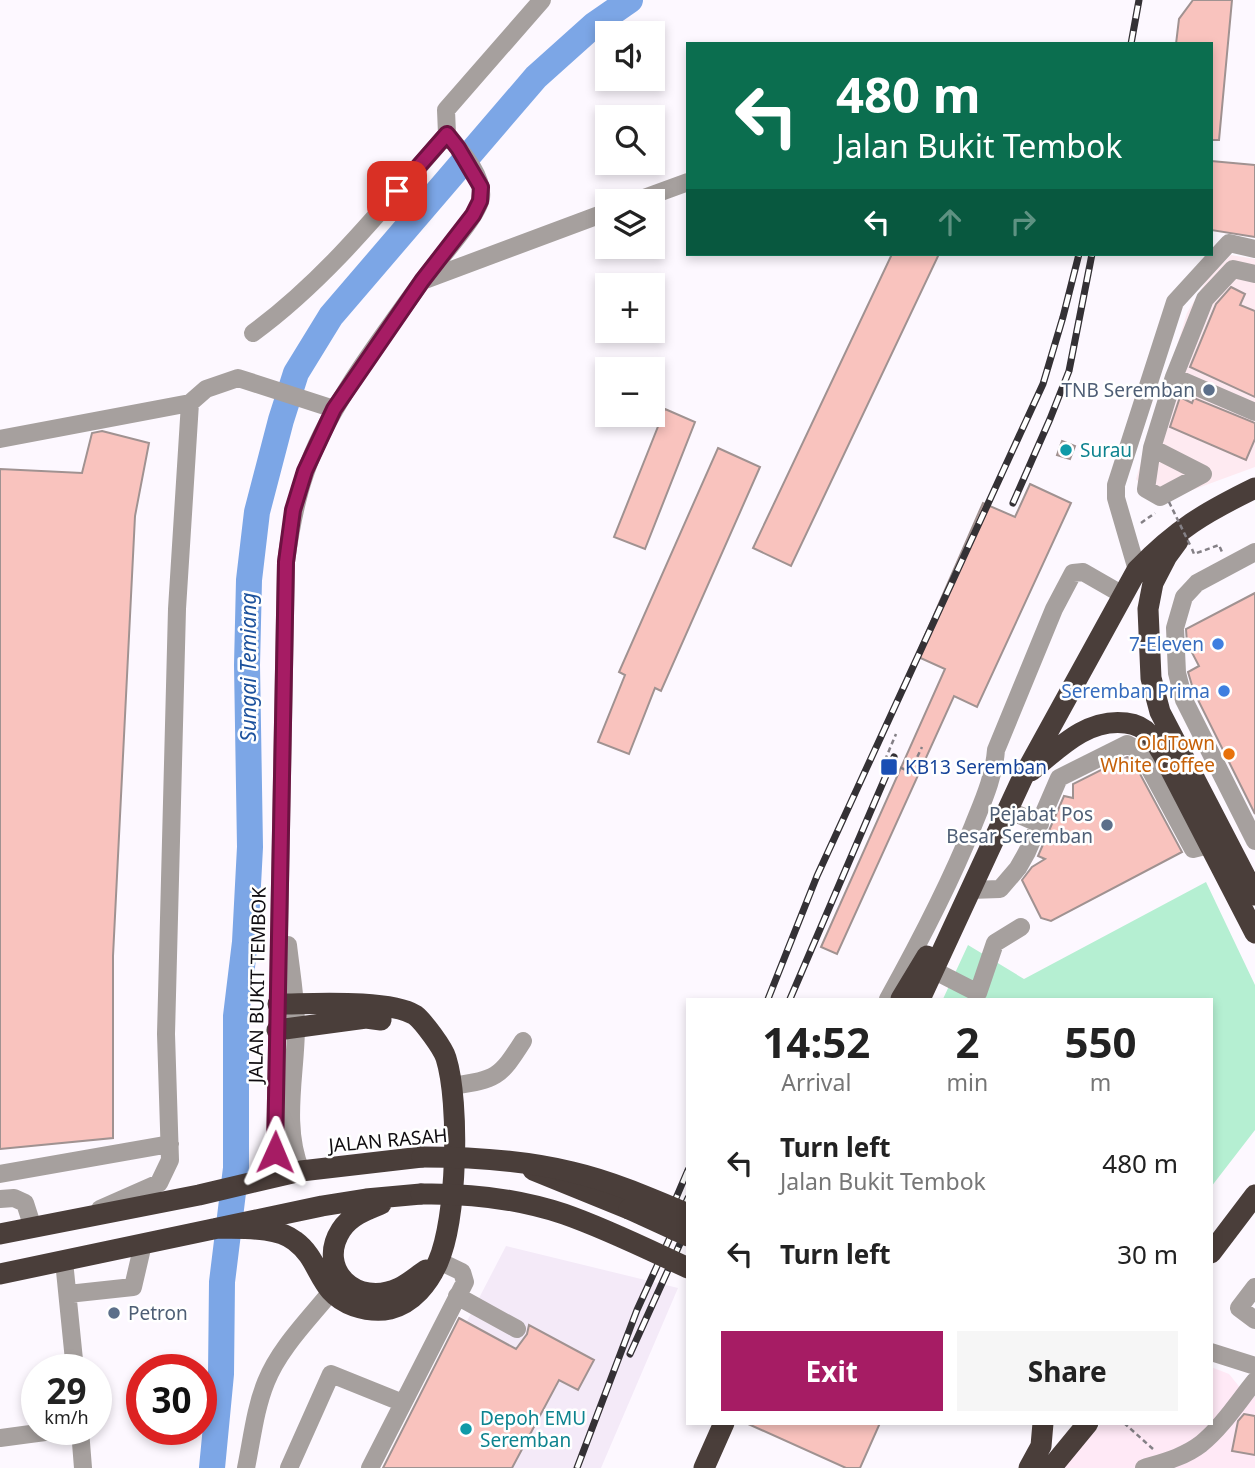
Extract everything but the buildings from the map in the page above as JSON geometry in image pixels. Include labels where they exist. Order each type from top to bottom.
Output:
[{"type":"highway","points":[[920,998],[1022,779],[1137,570],[1169,539],[1208,511],[1255,488]]},
{"type":"highway","points":[[1208,511],[1167,556],[1153,583],[1148,609],[1151,678],[1160,712],[1255,895]]},
{"type":"highway","points":[[1022,779],[1065,743],[1089,728],[1105,723],[1136,725],[1149,733],[1162,753],[1255,933]]},
{"type":"highway","points":[[902,998],[967,897]]},
{"type":"highway","points":[[251,1226],[293,1239],[305,1250],[330,1293],[343,1302],[367,1311],[389,1309],[405,1303],[419,1292],[439,1261],[446,1239],[455,1139],[452,1086],[445,1055],[435,1039],[415,1015],[380,1005],[286,1004]]},
{"type":"highway","points":[[287,1029],[366,1018],[402,1024],[435,1039]]},
{"type":"highway","name":"JALAN RASAH","points":[[0,1234],[199,1195],[301,1171],[422,1157],[470,1157],[515,1163],[607,1199],[686,1235]]},
{"type":"highway","points":[[515,1163],[572,1172],[686,1213]]},
{"type":"highway","points":[[2,1274],[207,1230],[251,1226],[322,1206],[414,1194],[454,1193],[492,1197],[564,1214],[686,1267]]},
{"type":"highway","points":[[414,1194],[364,1211],[342,1228],[336,1239],[334,1253],[342,1280],[353,1289],[367,1294],[383,1293],[397,1289],[439,1261]]},
{"type":"highway","points":[[1213,1250],[1255,1195]]},
{"type":"highway","points":[[704,1468],[723,1425]]},
{"type":"highway","points":[[1029,1468],[1041,1446],[1043,1425]]},
{"type":"highway","points":[[1051,1468],[1086,1425]]},
{"type":"street","points":[[253,333],[286,309],[331,267],[453,141],[446,110],[542,0]]},
{"type":"street","name":"JALAN BUKIT TEMBOK","points":[[301,1171],[294,1154],[291,1130],[280,876],[286,562],[293,510],[305,471],[334,409],[422,281],[473,215],[480,201],[481,187],[453,141]]},
{"type":"street","points":[[665,190],[686,183]]},
{"type":"street","points":[[422,281],[595,216]]},
{"type":"street","points":[[1137,570],[1116,498],[1116,485],[1175,302],[1228,243],[1255,249]]},
{"type":"street","points":[[1152,448],[1174,377],[1205,299],[1233,269],[1255,274]]},
{"type":"street","points":[[1174,377],[1255,412]]},
{"type":"street","points":[[0,439],[190,403],[206,389],[238,378],[334,409]]},
{"type":"street","points":[[77,1219],[159,1183],[170,1160],[166,1034],[177,609],[190,403]]},
{"type":"street","points":[[1255,552],[1197,583],[1184,597],[1175,628],[1177,673],[1184,700],[1255,841]]},
{"type":"street","points":[[889,998],[958,865],[987,792],[995,767],[996,750],[1054,609],[1073,573],[1083,572],[1123,595]]},
{"type":"street","points":[[967,897],[1000,889],[1018,868],[1059,778],[1127,744],[1140,751],[1194,849],[1209,845]]},
{"type":"street","points":[[1008,810],[1040,824]]},
{"type":"street","points":[[933,970],[978,993],[995,943],[1021,928]]},
{"type":"street","name":"JALAN BUKIT TEMBOK","points":[[261,1181],[275,1152],[287,1029]]},
{"type":"street","points":[[452,1086],[498,1076],[523,1041]]},
{"type":"street","points":[[0,1174],[170,1143]]},
{"type":"street","points":[[0,1199],[14,1198],[25,1203],[33,1228]]},
{"type":"street","points":[[68,1294],[132,1287],[143,1244]]},
{"type":"street","points":[[64,1261],[74,1354]]},
{"type":"street","points":[[370,1468],[465,1283],[462,1272],[439,1261]]},
{"type":"street","points":[[1255,1287],[1239,1308],[1255,1320]]},
{"type":"street","points":[[246,1468],[257,1412],[267,1380],[283,1353],[330,1293]]},
{"type":"street","points":[[457,1296],[517,1329]]},
{"type":"street","points":[[1213,1353],[1255,1366]]},
{"type":"street","points":[[295,1466],[331,1374],[403,1402]]},
{"type":"street","points":[[1144,1468],[1178,1457],[1200,1444],[1221,1424],[1255,1381]]},
{"type":"street","points":[[0,1438],[21,1435]]},
{"type":"street","points":[[81,1445],[83,1468]]},
{"type":"path","points":[[1169,502],[1191,547]]},
{"type":"path","points":[[1127,534],[1158,510]]},
{"type":"path","points":[[896,734],[885,760],[910,772],[922,747]]},
{"type":"path","points":[[1126,1425],[1166,1461]]},
{"type":"shaded area","name":"TNB Seremban","points":[[1231,255],[1255,259],[1255,467],[1157,503],[1136,479],[1187,313],[1207,279]]},
{"type":"shaded area","points":[[506,1246],[678,1288],[601,1468],[391,1468]]},
{"type":"shaded area","points":[[1213,1368],[1229,1374],[1250,1400],[1255,1396],[1255,1468],[1063,1468],[1100,1425],[1213,1425]]},
{"type":"green space","points":[[1206,882],[1255,985],[1255,1130],[1213,1184],[1213,998],[943,998],[968,945],[1024,979]]},
{"type":"waterway","name":"Sungai Temiang","points":[[212,1468],[221,1374],[222,1282],[236,1168],[236,1016],[245,942],[250,847],[247,665],[249,580],[257,512],[281,420],[296,373],[331,316],[536,77],[594,25],[630,0]]},
{"type":"railway","points":[[1131,42],[1139,0]]},
{"type":"railway","points":[[768,998],[817,876],[1043,384],[1078,256]]},
{"type":"railway","points":[[1013,503],[1069,371],[1092,256]]},
{"type":"railway","points":[[790,998],[894,757]]},
{"type":"railway","points":[[662,1231],[686,1175]]},
{"type":"railway","points":[[577,1468],[637,1310],[686,1202]]},
{"type":"railway","points":[[630,1354],[686,1230]]},
{"type":"place","name":"TNB Seremban","points":[[1209,390]]},
{"type":"place","name":"Surau","points":[[1066,450]]},
{"type":"place","name":"7-Eleven","points":[[1218,644]]},
{"type":"place","name":"Seremban Prima","points":[[1224,691]]},
{"type":"place","name":"OldTown White Coffee","points":[[1229,754]]},
{"type":"place","name":"KB13 Seremban","points":[[889,767]]},
{"type":"place","name":"Pejabat Pos Besar Seremban","points":[[1107,825]]},
{"type":"place","name":"Petron","points":[[114,1313]]},
{"type":"place","name":"Depoh EMU Seremban","points":[[466,1429]]},
{"type":"route","points":[[275,1152],[286,562],[293,510],[305,471],[334,409],[422,281],[473,215],[480,201],[481,187],[447,134],[397,191]]}]
